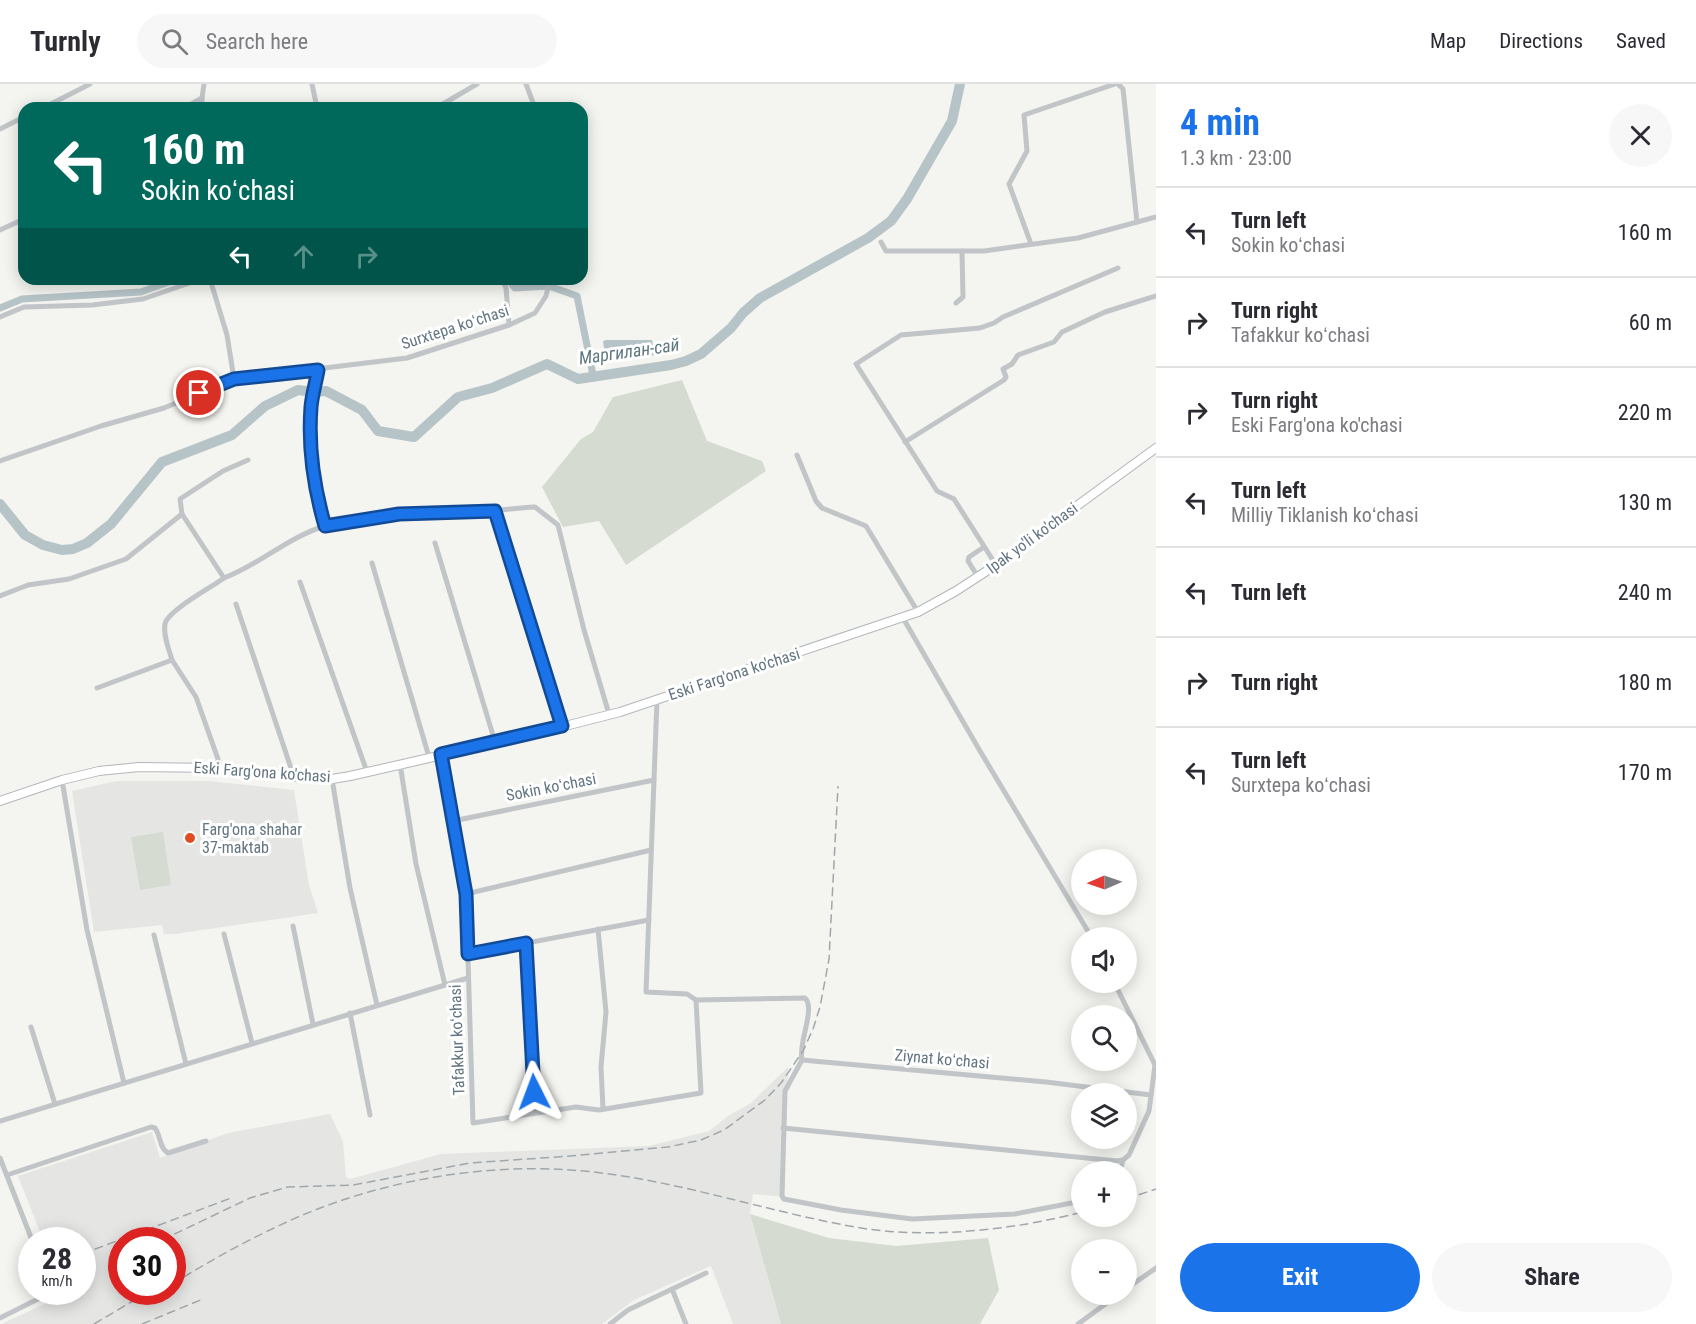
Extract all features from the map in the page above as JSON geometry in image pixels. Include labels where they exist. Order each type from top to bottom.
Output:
[{"type":"main road","name":"Ipak yo'li ko'chasi","points":[[903,618],[947,597],[996,565],[1156,448]]},
{"type":"main road","name":"Eski Farg'ona ko'chasi","points":[[0,801],[62,780],[119,768],[218,768],[332,779],[367,772],[609,714],[903,618]]},
{"type":"street","points":[[55,102],[90,84]]},
{"type":"street","points":[[202,102],[204,84]]},
{"type":"street","points":[[312,84],[316,102]]},
{"type":"street","points":[[446,102],[477,84]]},
{"type":"street","points":[[526,84],[533,102]]},
{"type":"street","points":[[1031,244],[1009,184],[1027,151],[1024,116],[1117,84],[1123,89],[1137,222]]},
{"type":"street","points":[[195,102],[202,98]]},
{"type":"street","points":[[0,129],[18,120]]},
{"type":"street","points":[[881,242],[886,251],[984,251],[1078,238],[1156,217]]},
{"type":"street","points":[[0,230],[18,222]]},
{"type":"street","points":[[957,303],[963,297],[962,251]]},
{"type":"street","points":[[996,565],[954,499],[937,491],[856,364],[901,335],[987,327],[1003,317],[1118,268]]},
{"type":"street","points":[[0,317],[24,307],[92,305],[142,299],[183,285]]},
{"type":"street","points":[[212,285],[227,335],[234,379]]},
{"type":"street","points":[[505,285],[509,325]]},
{"type":"street","name":"Surxtepa koʻchasi","points":[[0,460],[101,426],[164,408],[234,379],[407,358],[509,325],[535,313],[547,293],[549,285]]},
{"type":"street","points":[[905,442],[1004,380],[1003,369],[1012,364],[1018,355],[1054,342],[1062,332],[1105,312],[1156,296]]},
{"type":"street","points":[[318,370],[310,422],[317,501],[325,526]]},
{"type":"street","points":[[797,455],[816,501],[822,508],[866,526],[918,612]]},
{"type":"street","points":[[224,578],[182,514],[180,500],[223,471],[248,460]]},
{"type":"street","points":[[218,768],[218,759],[196,697],[172,660],[165,633],[165,621],[172,613],[224,578],[241,571],[279,546],[325,526],[399,514],[495,511],[535,507],[558,525],[584,630],[609,714]]},
{"type":"street","points":[[495,511],[562,726]]},
{"type":"street","points":[[0,596],[28,585],[69,579],[126,559],[182,514]]},
{"type":"street","points":[[435,543],[495,742]]},
{"type":"street","points":[[978,577],[968,561],[969,557],[984,547]]},
{"type":"street","points":[[372,563],[429,757]]},
{"type":"street","points":[[300,582],[367,772]]},
{"type":"street","points":[[236,604],[294,777]]},
{"type":"street","points":[[903,618],[1086,927]]},
{"type":"street","points":[[97,688],[172,660]]},
{"type":"street","points":[[657,700],[646,992],[687,994],[696,1000],[805,998],[810,1005],[800,1049],[802,1060],[786,1087],[782,1196],[785,1200],[912,1219],[1015,1214],[1071,1203]]},
{"type":"street","name":"Tafakkur koʻchasi","points":[[441,754],[466,894],[473,1123],[576,1107],[603,1109]]},
{"type":"street","points":[[400,764],[416,864],[445,985]]},
{"type":"street","points":[[332,779],[350,888],[377,1005]]},
{"type":"street","points":[[62,780],[87,930],[123,1083]]},
{"type":"street","name":"Sokin koʻchasi","points":[[453,821],[654,780]]},
{"type":"street","points":[[466,894],[651,850]]},
{"type":"street","points":[[468,954],[649,920]]},
{"type":"street","points":[[293,926],[313,1024]]},
{"type":"street","points":[[598,929],[606,1012],[601,1067],[603,1109],[701,1093],[696,1000]]},
{"type":"street","points":[[224,934],[252,1043]]},
{"type":"street","points":[[154,935],[186,1064]]},
{"type":"street","points":[[526,943],[535,1113]]},
{"type":"street","points":[[0,1121],[468,978]]},
{"type":"street","points":[[783,1128],[1123,1160],[1129,1155],[1149,1111],[1155,1066],[1119,993]]},
{"type":"street","points":[[350,1013],[370,1115]]},
{"type":"street","points":[[31,1027],[54,1104]]},
{"type":"street","name":"Ziynat koʻchasi","points":[[802,1060],[1046,1082],[1151,1095]]},
{"type":"street","points":[[7,1175],[151,1128],[158,1131],[162,1148],[168,1153],[206,1141]]},
{"type":"street","points":[[0,1158],[27,1227]]},
{"type":"street","points":[[1137,1281],[1156,1268]]},
{"type":"street","points":[[610,1324],[628,1310],[706,1273]]},
{"type":"street","points":[[672,1289],[686,1324]]},
{"type":"street","points":[[0,1318],[26,1305]]},
{"type":"street","points":[[1078,1324],[1104,1305]]},
{"type":"shaded area","points":[[682,380],[707,441],[762,461],[766,471],[626,565],[599,521],[563,527],[542,487],[581,439],[593,432],[613,397]]},
{"type":"shaded area","name":"Farg'ona shahar 37-maktab","points":[[116,781],[209,781],[294,790],[309,885],[318,913],[175,934],[164,934],[162,925],[94,932],[72,791]]},
{"type":"shaded area","points":[[163,832],[171,885],[140,890],[131,837]]},
{"type":"shaded area","points":[[788,1067],[784,1197],[753,1194],[750,1214],[781,1324],[733,1324],[711,1266],[634,1300],[602,1324],[1,1324],[42,1305],[96,1305],[96,1227],[38,1227],[18,1176],[152,1132],[160,1158],[228,1133],[330,1114],[343,1141],[346,1177],[350,1179],[441,1154],[649,1146],[709,1131],[728,1116],[751,1103]]},
{"type":"shaded area","points":[[750,1214],[829,1238],[896,1246],[988,1238],[999,1290],[980,1324],[781,1324]]},
{"type":"water","points":[[652,340],[655,355],[606,363],[603,341]]},
{"type":"waterway","name":"Маргилан-сай","points":[[0,504],[25,535],[43,545],[62,550],[73,549],[87,543],[111,524],[162,462],[232,435],[265,406],[298,390],[326,391],[362,410],[378,431],[414,437],[458,397],[492,388],[547,364],[578,379],[686,361],[701,354],[760,298],[868,238],[891,221],[907,199],[952,121],[960,84]]},
{"type":"waterway","points":[[0,308],[22,299],[141,292],[160,285]]},
{"type":"waterway","points":[[513,285],[515,288],[549,286],[577,296],[593,375]]},
{"type":"railway","points":[[186,1229],[250,1198],[288,1187],[353,1185],[470,1163],[668,1147],[701,1140],[724,1130],[765,1100],[781,1083],[803,1051],[813,1029],[820,1007],[829,959],[838,786]]},
{"type":"railway","points":[[186,1276],[259,1235],[342,1200],[417,1180],[494,1170],[570,1170],[642,1179],[825,1221],[888,1231],[915,1233],[972,1231],[1028,1224],[1071,1215]]},
{"type":"railway","points":[[1137,1195],[1156,1189]]},
{"type":"railway","points":[[96,1249],[231,1198]]},
{"type":"railway","points":[[142,1324],[203,1299]]},
{"type":"railway","points":[[94,1324],[126,1305]]},
{"type":"place","name":"Farg'ona shahar 37-maktab","points":[[190,838]]},
{"type":"route","points":[[199,393],[234,379],[318,370],[311,403],[310,422],[317,501],[325,526],[399,514],[495,511],[562,726],[441,754],[466,894],[468,954],[526,943],[534,1092]]}]
